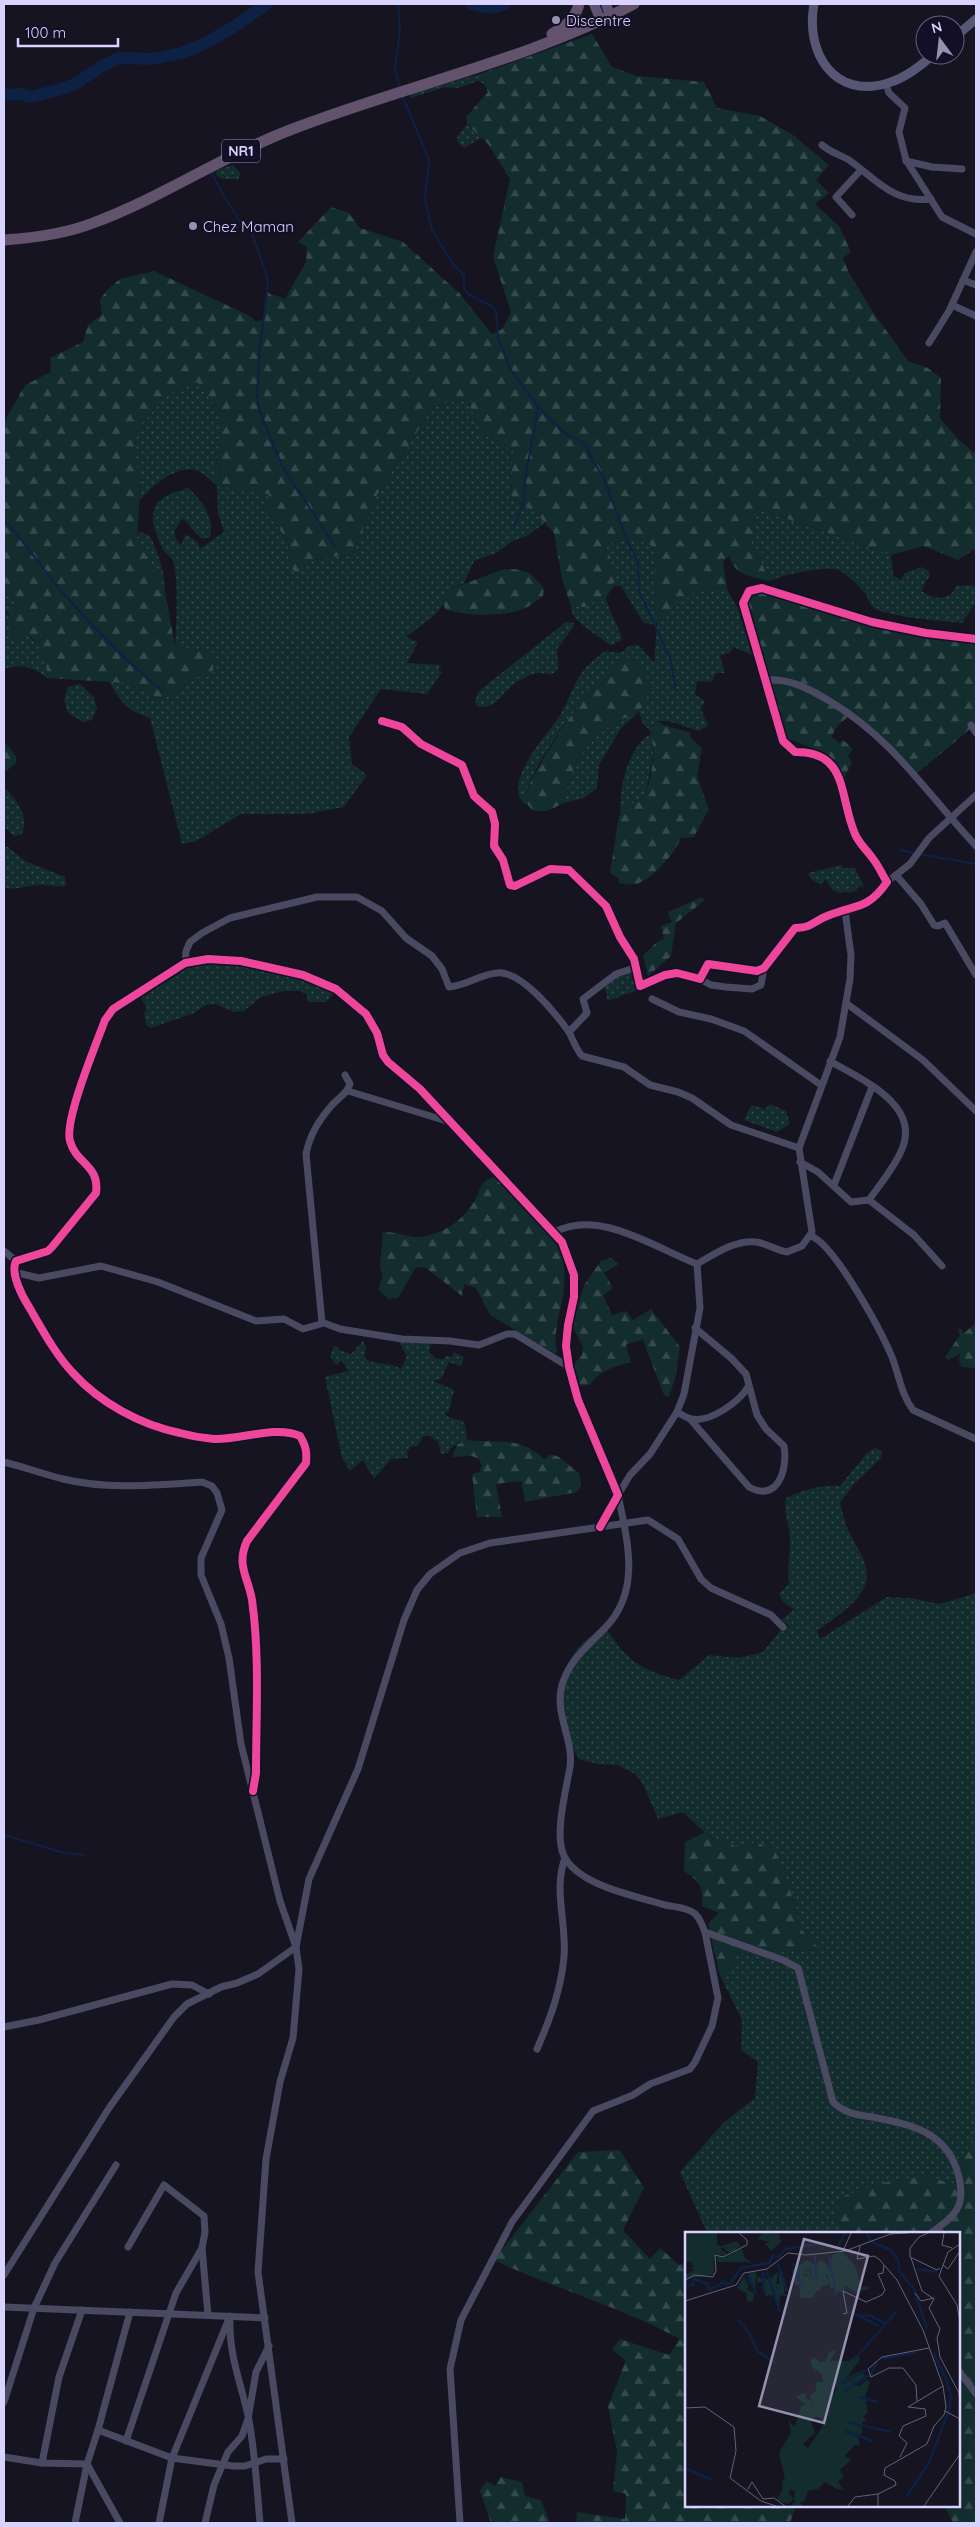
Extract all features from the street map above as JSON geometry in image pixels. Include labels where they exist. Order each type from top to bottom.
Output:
[{"type":"highway","points":[[549,36],[575,17],[580,4]]},
{"type":"highway","name":"NR1","points":[[4,240],[24,238],[91,224],[156,195],[259,142],[374,100],[495,61],[625,4]]},
{"type":"highway","name":"NR1","points":[[495,61],[605,13],[634,4]]},
{"type":"main road","points":[[594,4],[605,13]]},
{"type":"main road","points":[[814,4],[811,18],[812,35],[819,58],[841,80],[853,85],[872,86],[886,84],[906,75],[920,65]]},
{"type":"main road","points":[[965,29],[976,20]]},
{"type":"street","points":[[886,84],[889,93],[905,108],[899,132],[906,160],[942,217],[976,234]]},
{"type":"street","points":[[822,145],[837,156],[847,159],[881,186],[910,200],[931,199]]},
{"type":"street","points":[[906,160],[932,167],[962,169]]},
{"type":"street","points":[[852,215],[836,197],[860,171]]},
{"type":"street","points":[[929,343],[952,305],[976,252]]},
{"type":"street","points":[[963,280],[976,285]]},
{"type":"street","points":[[952,305],[976,316]]},
{"type":"street","points":[[887,882],[874,860],[856,836],[843,784],[831,764],[811,751],[795,752],[785,745],[764,680],[743,603],[749,591],[756,588],[780,592],[872,622],[974,641]]},
{"type":"street","points":[[764,680],[788,680],[815,692],[858,718],[913,771],[951,819],[976,846]]},
{"type":"street","points":[[382,720],[402,727],[421,744],[462,766],[474,796],[492,812],[495,824],[494,846],[503,860],[510,885],[515,886],[550,869],[570,870],[606,906],[620,937],[634,958],[640,986],[665,975],[677,973],[700,978],[710,985],[752,989],[761,985],[764,968],[795,928],[814,925],[826,916],[867,903],[877,897],[887,882],[910,864],[929,838],[976,795]]},
{"type":"street","points":[[971,725],[976,733]]},
{"type":"street","points":[[896,875],[921,904],[934,925],[938,926],[945,923],[976,976]]},
{"type":"street","points":[[185,963],[186,951],[190,942],[202,933],[230,918],[317,897],[357,897],[382,911],[406,938],[432,956],[442,970],[449,987],[490,974],[505,973],[534,992],[569,1032],[582,1056],[624,1067],[650,1085],[678,1092],[692,1098],[730,1125],[799,1148]]},
{"type":"street","points":[[696,1264],[717,1253],[748,1242],[758,1242],[786,1252],[802,1246],[811,1236],[813,1226],[799,1148],[840,1037],[851,955],[845,911]]},
{"type":"street","points":[[16,1261],[48,1251],[96,1193],[98,1182],[96,1175],[75,1152],[68,1132],[105,1020],[113,1009],[185,963],[208,959],[241,961],[303,975],[336,989],[366,1014],[377,1033],[383,1055],[388,1062],[420,1088],[450,1123],[555,1232],[569,1256],[574,1275],[574,1297],[568,1324],[566,1346],[569,1367],[578,1400],[618,1495],[630,1559],[628,1580],[618,1609],[607,1626],[578,1653],[562,1686],[560,1714],[570,1764],[559,1841],[565,1858],[584,1876],[601,1885],[694,1913],[705,1932],[718,1998],[712,2026],[690,2069],[650,2084],[633,2095],[593,2111],[512,2222],[461,2320],[450,2369],[460,2523]]},
{"type":"street","points":[[700,978],[708,964],[756,971],[764,968]]},
{"type":"street","points":[[569,1032],[588,1013],[583,999],[616,974],[636,968]]},
{"type":"street","points":[[652,1000],[679,1012],[711,1019],[744,1030],[821,1085]]},
{"type":"street","points":[[846,1003],[923,1060],[976,1111]]},
{"type":"street","points":[[830,1061],[893,1101],[904,1119],[907,1133],[902,1149],[869,1200]]},
{"type":"street","points":[[322,1323],[306,1154],[310,1136],[315,1126],[333,1104],[348,1091],[350,1084],[345,1075]]},
{"type":"street","points":[[834,1185],[872,1087]]},
{"type":"street","points":[[348,1091],[450,1123]]},
{"type":"street","points":[[800,1162],[818,1172],[851,1202],[869,1200],[914,1235],[942,1266]]},
{"type":"street","points":[[555,1232],[568,1226],[621,1230],[648,1240],[696,1264]]},
{"type":"street","points":[[811,1236],[820,1242],[858,1291],[892,1357],[903,1394],[913,1410],[976,1439]]},
{"type":"street","points":[[4,1251],[16,1261]]},
{"type":"street","points":[[16,1261],[14,1272],[24,1298],[48,1339],[72,1372],[89,1388],[127,1414],[150,1425],[214,1439],[285,1432],[300,1436],[305,1445],[307,1452],[306,1463],[247,1541],[242,1552],[243,1570],[252,1599],[257,1659],[256,1773],[253,1791]]},
{"type":"street","points":[[600,1527],[630,1474],[650,1454],[677,1412],[688,1379],[700,1295],[696,1264]]},
{"type":"street","points":[[14,1272],[39,1278],[101,1266],[158,1282],[256,1321],[284,1320],[303,1329],[322,1323],[345,1330],[402,1339],[450,1340],[479,1345],[507,1334],[516,1334],[569,1367]]},
{"type":"street","points":[[677,1412],[690,1419],[749,1487],[757,1491],[770,1490],[778,1484],[784,1472],[784,1446],[766,1429],[757,1415],[746,1374],[695,1328]]},
{"type":"street","points":[[690,1419],[706,1418],[730,1406],[737,1401],[748,1387]]},
{"type":"street","points":[[4,1462],[64,1479],[90,1484],[126,1486],[202,1482],[212,1486],[217,1493],[222,1510],[201,1558],[200,1568],[221,1624],[242,1744],[280,1901],[296,1947],[299,1969],[293,2038],[280,2082],[266,2159],[258,2272],[292,2523]]},
{"type":"street","points":[[4,2275],[109,2108],[156,2041],[186,2004],[258,1974],[296,1947],[309,1879],[358,1769],[404,1620],[418,1590],[430,1574],[460,1553],[490,1543],[648,1520],[672,1534],[686,1551],[701,1579],[710,1588],[771,1615],[783,1627]]},
{"type":"street","points":[[537,2049],[555,2007],[564,1956],[560,1879],[565,1858]]},
{"type":"street","points":[[705,1932],[783,1960],[798,1968],[831,2096],[841,2110],[891,2121],[925,2132],[939,2139],[947,2148],[954,2159],[959,2176],[962,2191],[961,2204],[953,2215],[932,2232]]},
{"type":"street","points":[[4,2027],[39,2020],[172,1984],[192,1985],[209,1994]]},
{"type":"street","points":[[4,2402],[34,2308],[55,2264],[116,2165]]},
{"type":"street","points":[[128,2247],[164,2185],[204,2216],[205,2232],[202,2248],[208,2315]]},
{"type":"street","points":[[126,2441],[176,2293],[202,2248]]},
{"type":"street","points":[[4,2307],[265,2318]]},
{"type":"street","points":[[42,2463],[59,2377],[82,2310]]},
{"type":"street","points":[[75,2523],[87,2464],[130,2312]]},
{"type":"street","points":[[230,2316],[229,2342],[248,2418],[256,2462],[260,2523]]},
{"type":"street","points":[[159,2523],[172,2458],[230,2316]]},
{"type":"street","points":[[205,2523],[214,2486],[228,2452],[242,2436],[248,2418],[256,2372],[269,2346]]},
{"type":"street","points":[[960,2372],[976,2394]]},
{"type":"street","points":[[98,2430],[172,2458],[245,2466],[266,2459],[284,2458]]},
{"type":"street","points":[[4,2457],[42,2463],[87,2464]]},
{"type":"street","points":[[87,2464],[120,2523]]},
{"type":"green space","points":[[592,34],[612,67],[637,76],[704,82],[717,108],[760,116],[793,135],[829,165],[816,180],[829,193],[815,204],[839,226],[851,252],[843,258],[849,273],[873,312],[908,361],[928,368],[941,378],[940,418],[958,439],[976,454],[976,548],[958,560],[924,546],[891,555],[756,508],[756,538],[747,545],[763,552],[760,560],[770,581],[740,572],[729,556],[723,561],[727,589],[699,588],[657,623],[655,554],[652,546],[634,538],[606,544],[617,579],[604,595],[585,607],[571,606],[562,579],[554,533],[535,512],[511,497],[513,451],[482,433],[468,402],[454,401],[433,407],[377,495],[353,554],[312,560],[297,574],[290,566],[288,542],[266,509],[269,494],[217,486],[217,460],[222,429],[216,408],[197,382],[169,394],[138,427],[133,458],[141,476],[137,538],[165,591],[175,646],[215,654],[212,676],[192,679],[180,692],[159,699],[126,683],[48,678],[45,659],[32,637],[26,635],[19,640],[11,637],[9,626],[11,621],[7,609],[15,608],[17,604],[4,583],[4,422],[25,385],[51,372],[50,358],[83,342],[88,325],[102,315],[100,300],[107,290],[120,279],[154,271],[250,316],[257,322],[265,318],[266,292],[285,299],[306,262],[307,247],[298,242],[331,207],[349,213],[360,228],[403,242],[459,293],[492,334],[502,329],[511,312],[493,256],[510,179],[488,144],[467,124],[466,117],[488,92],[480,74]]},
{"type":"green space","points":[[480,74],[486,85],[478,81],[457,88],[445,87],[411,98],[410,94]]},
{"type":"green space","points":[[467,124],[481,138],[464,148],[459,144],[457,137]]},
{"type":"green space","points":[[233,165],[241,174],[238,179],[222,179],[216,175],[217,170]]},
{"type":"green space","points":[[197,381],[216,408],[223,429],[217,460],[269,494],[266,509],[288,543],[290,566],[303,570],[312,560],[353,554],[377,495],[433,407],[454,401],[468,402],[482,433],[513,451],[511,497],[535,512],[545,523],[528,535],[511,542],[496,553],[474,561],[464,583],[448,590],[441,600],[443,604],[436,614],[406,637],[418,642],[407,663],[441,665],[438,670],[442,672],[427,694],[381,689],[349,737],[352,764],[367,775],[344,807],[308,814],[241,814],[196,841],[182,844],[150,718],[135,712],[125,705],[109,681],[126,683],[159,699],[180,692],[215,654],[175,646],[177,602],[175,568],[173,561],[161,546],[153,522],[153,513],[159,501],[164,497],[188,488],[198,498],[209,516],[211,523],[210,537],[204,539],[200,537],[182,519],[174,532],[176,539],[181,545],[186,534],[197,542],[200,549],[224,532],[218,513],[217,486],[198,471],[182,470],[159,482],[140,500],[141,476],[133,458],[138,427],[169,394]]},
{"type":"green space","points":[[756,508],[891,555],[893,575],[900,580],[905,573],[922,567],[929,571],[930,576],[924,584],[922,591],[936,598],[950,595],[956,586],[972,585],[976,588],[976,602],[962,623],[942,621],[891,614],[874,608],[854,581],[842,572],[834,569],[801,572],[770,581],[760,560],[746,545],[756,538]]},
{"type":"green space","points":[[139,531],[150,536],[162,570],[165,591],[137,538]]},
{"type":"green space","points":[[634,538],[652,546],[655,554],[699,588],[727,589],[738,609],[752,655],[733,647],[730,653],[720,655],[725,673],[716,673],[712,682],[697,681],[695,694],[705,701],[701,709],[708,726],[699,731],[668,721],[657,721],[649,729],[643,724],[618,660],[594,686],[551,744],[530,781],[526,794],[528,806],[520,798],[518,787],[521,775],[536,748],[559,717],[576,681],[586,667],[605,651],[621,653],[629,646],[639,645],[654,663],[657,623],[651,625],[643,622],[621,586],[614,586],[606,597],[622,640],[611,645],[577,620],[573,615],[571,606],[585,607],[604,595],[606,544]]},
{"type":"green space","points":[[504,569],[523,571],[531,575],[544,588],[543,596],[523,609],[514,612],[464,614],[446,610],[441,600],[448,590]]},
{"type":"green space","points":[[4,583],[17,604],[15,608],[7,610],[8,616],[38,645],[45,659],[48,678],[27,667],[17,666],[4,669]]},
{"type":"green space","points":[[758,590],[868,625],[976,640],[976,724],[914,776],[903,762],[849,716],[838,725],[831,737],[839,743],[843,740],[853,749],[848,756],[852,763],[843,779],[825,753],[786,738],[746,604],[753,591]]},
{"type":"green space","points":[[566,622],[574,623],[574,626],[557,649],[558,669],[556,671],[552,674],[537,673],[527,676],[515,683],[493,704],[483,707],[477,706],[475,700],[479,691]]},
{"type":"green space","points":[[630,658],[644,671],[649,685],[648,696],[639,712],[609,726],[588,746],[579,758],[573,771],[564,803],[547,811],[533,811],[527,803],[526,794],[552,744],[596,682],[609,667],[619,659]]},
{"type":"green space","points":[[80,684],[94,697],[97,708],[92,720],[83,722],[68,713],[64,700],[68,687]]},
{"type":"green space","points":[[639,712],[621,728],[599,765],[597,788],[584,798],[564,803],[573,771],[579,758],[588,746],[609,726]]},
{"type":"green space","points":[[657,721],[663,725],[689,732],[692,739],[702,748],[697,776],[709,809],[694,837],[680,838],[669,858],[648,878],[635,884],[619,883],[618,878],[610,873],[619,816],[625,807],[645,797],[653,754],[652,737],[649,729]]},
{"type":"green space","points":[[652,734],[653,756],[645,797],[625,807],[621,814],[621,794],[626,769],[637,747]]},
{"type":"green space","points":[[4,741],[16,756],[16,763],[4,773]]},
{"type":"green space","points":[[4,787],[13,797],[23,814],[24,827],[22,834],[14,836],[4,827]]},
{"type":"green space","points":[[4,847],[8,847],[25,861],[65,877],[66,886],[40,885],[12,889],[4,887]]},
{"type":"green space","points":[[842,865],[843,868],[855,868],[864,887],[858,886],[856,891],[847,893],[843,891],[841,893],[832,890],[825,879],[821,885],[811,879],[808,873]]},
{"type":"green space","points":[[702,897],[705,900],[676,923],[671,956],[648,976],[643,955],[657,942],[664,939],[661,926],[672,922],[668,912]]},
{"type":"green space","points":[[214,962],[296,976],[335,992],[326,1002],[308,1002],[307,995],[301,991],[284,991],[261,997],[244,1011],[234,1012],[215,1004],[206,1005],[194,1013],[151,1028],[146,1025],[144,1013],[147,1008],[141,998],[142,994],[184,969]]},
{"type":"green space","points":[[635,968],[640,989],[608,1001],[604,986],[609,979]]},
{"type":"green space","points":[[770,1104],[786,1111],[790,1124],[777,1132],[744,1120],[751,1105],[765,1109]]},
{"type":"green space","points":[[493,1177],[510,1190],[530,1210],[549,1232],[562,1255],[564,1279],[563,1296],[556,1328],[557,1352],[554,1353],[490,1315],[476,1288],[464,1284],[462,1296],[426,1268],[416,1267],[398,1298],[388,1299],[378,1289],[383,1277],[380,1266],[383,1232],[421,1237],[441,1231],[455,1223],[466,1213],[475,1200],[481,1186]]},
{"type":"green space","points":[[611,1258],[619,1264],[604,1273],[613,1288],[603,1295],[612,1315],[626,1311],[633,1320],[651,1309],[680,1347],[676,1375],[669,1397],[664,1395],[643,1340],[626,1344],[631,1362],[603,1372],[590,1385],[577,1386],[573,1370],[575,1363],[582,1355],[583,1347],[572,1325],[584,1285],[601,1261]]},
{"type":"green space","points":[[976,1323],[976,1368],[962,1367],[959,1361],[960,1354],[948,1360],[945,1357],[960,1335],[958,1330],[960,1328],[964,1333]]},
{"type":"green space","points":[[363,1341],[366,1347],[364,1354],[369,1361],[388,1364],[401,1369],[407,1356],[399,1342],[431,1342],[429,1352],[435,1358],[443,1360],[446,1356],[452,1357],[454,1352],[464,1357],[461,1366],[449,1362],[441,1379],[433,1381],[454,1390],[449,1411],[445,1414],[464,1423],[467,1440],[452,1447],[448,1453],[441,1454],[438,1442],[430,1436],[423,1436],[418,1446],[410,1447],[407,1452],[408,1458],[391,1459],[374,1479],[363,1460],[350,1471],[342,1458],[325,1377],[349,1371],[342,1361],[336,1365],[330,1357],[334,1345],[340,1350],[351,1354]]},
{"type":"green space","points":[[467,1440],[509,1442],[526,1447],[545,1460],[550,1454],[559,1457],[579,1473],[581,1487],[577,1492],[525,1502],[521,1481],[496,1484],[502,1517],[477,1517],[472,1474],[479,1472],[482,1466],[479,1459],[472,1456],[452,1457],[457,1445]]},
{"type":"green space","points":[[875,1448],[882,1451],[881,1458],[854,1484],[840,1503],[846,1525],[865,1562],[866,1584],[856,1600],[817,1631],[820,1639],[887,1597],[910,1598],[940,1604],[976,1593],[976,2138],[966,2151],[954,2184],[925,2176],[834,2217],[847,2232],[707,2232],[680,2172],[723,2123],[755,2098],[758,2062],[741,2050],[742,2020],[719,1973],[730,1976],[735,1953],[820,1950],[801,1929],[790,1890],[764,1846],[754,1844],[738,1846],[722,1843],[708,1835],[683,1812],[658,1819],[643,1784],[635,1774],[618,1765],[597,1764],[579,1759],[573,1749],[565,1723],[562,1695],[563,1681],[566,1669],[574,1653],[604,1625],[620,1647],[635,1662],[653,1672],[679,1680],[709,1655],[739,1658],[763,1652],[783,1627],[791,1628],[782,1620],[794,1609],[783,1602],[779,1594],[789,1584],[790,1541],[785,1509],[786,1498],[812,1489],[840,1486],[867,1453]]},
{"type":"green space","points":[[705,1832],[712,1839],[736,1846],[757,1842],[764,1846],[773,1845],[790,1890],[801,1929],[820,1950],[735,1953],[730,1976],[719,1973],[708,1924],[719,1913],[702,1906],[700,1885],[684,1871],[685,1842]]},
{"type":"green space","points":[[976,2138],[976,2523],[953,2523],[945,2507],[960,2507],[960,2232],[847,2232],[834,2217],[841,2197],[881,2183],[925,2176],[954,2184],[966,2151]]},
{"type":"green space","points":[[620,2150],[644,2188],[623,2230],[650,2259],[660,2248],[679,2265],[685,2262],[685,2507],[796,2507],[790,2523],[576,2523],[577,2512],[625,2519],[626,2494],[613,2491],[617,2452],[608,2406],[626,2360],[612,2350],[620,2339],[669,2355],[680,2339],[635,2317],[494,2260],[578,2152]]},
{"type":"green space","points":[[501,2477],[522,2482],[525,2496],[541,2500],[550,2523],[491,2523],[480,2491],[486,2481],[495,2486]]},
{"type":"waterway","points":[[4,95],[20,94],[30,97],[62,89],[77,83],[118,58],[153,59],[181,53],[200,46],[232,28],[267,4]]},
{"type":"waterway","points":[[398,4],[400,31],[395,70],[400,88]]},
{"type":"waterway","points":[[472,4],[484,7],[504,4]]},
{"type":"waterway","points":[[402,95],[429,160],[425,200],[432,230],[455,267],[464,275],[464,288],[468,294],[493,307],[496,312],[498,337],[509,367],[538,407],[566,434],[585,443],[593,461],[604,478],[627,541],[638,561],[639,591],[671,660],[675,688]]},
{"type":"waterway","points":[[212,173],[239,220],[251,231],[266,274],[268,286],[260,346],[257,397],[260,412],[282,466],[335,546]]},
{"type":"waterway","points":[[515,525],[524,501],[525,480],[538,408]]},
{"type":"waterway","points":[[4,520],[22,540],[54,583],[83,615],[126,659],[162,690]]},
{"type":"waterway","points":[[900,850],[914,853]]},
{"type":"waterway","points":[[919,854],[976,864]]},
{"type":"waterway","points":[[4,1835],[61,1852],[84,1855]]},
{"type":"cycle path","points":[[382,721],[402,727],[421,744],[462,765],[474,796],[492,812],[495,824],[494,846],[503,860],[510,885],[515,886],[550,869],[569,870],[606,906],[620,937],[634,959],[640,986],[665,975],[677,973],[700,979],[708,964],[757,971],[764,968],[795,928],[810,925],[827,916],[867,902],[887,882],[855,834],[839,779],[833,768],[825,759],[812,754],[795,752],[783,741],[743,603],[749,591],[762,588],[872,622],[926,633],[976,639]]},
{"type":"cycle path","points":[[253,1791],[256,1773],[256,1643],[252,1600],[243,1564],[244,1549],[247,1541],[306,1463],[304,1443],[300,1436],[280,1432],[224,1439],[197,1437],[151,1424],[108,1403],[84,1384],[60,1358],[23,1297],[16,1278],[16,1261],[48,1251],[96,1193],[94,1176],[73,1149],[69,1131],[76,1100],[88,1064],[105,1020],[113,1009],[185,963],[208,959],[241,961],[303,975],[336,989],[366,1014],[377,1033],[383,1055],[388,1062],[420,1089],[562,1242],[574,1275],[574,1297],[566,1346],[569,1367],[578,1400],[618,1495],[600,1527]]},
{"type":"place","name":"Discentre","points":[[556,20]]},
{"type":"place","name":"Chez Maman","points":[[193,226]]}]
